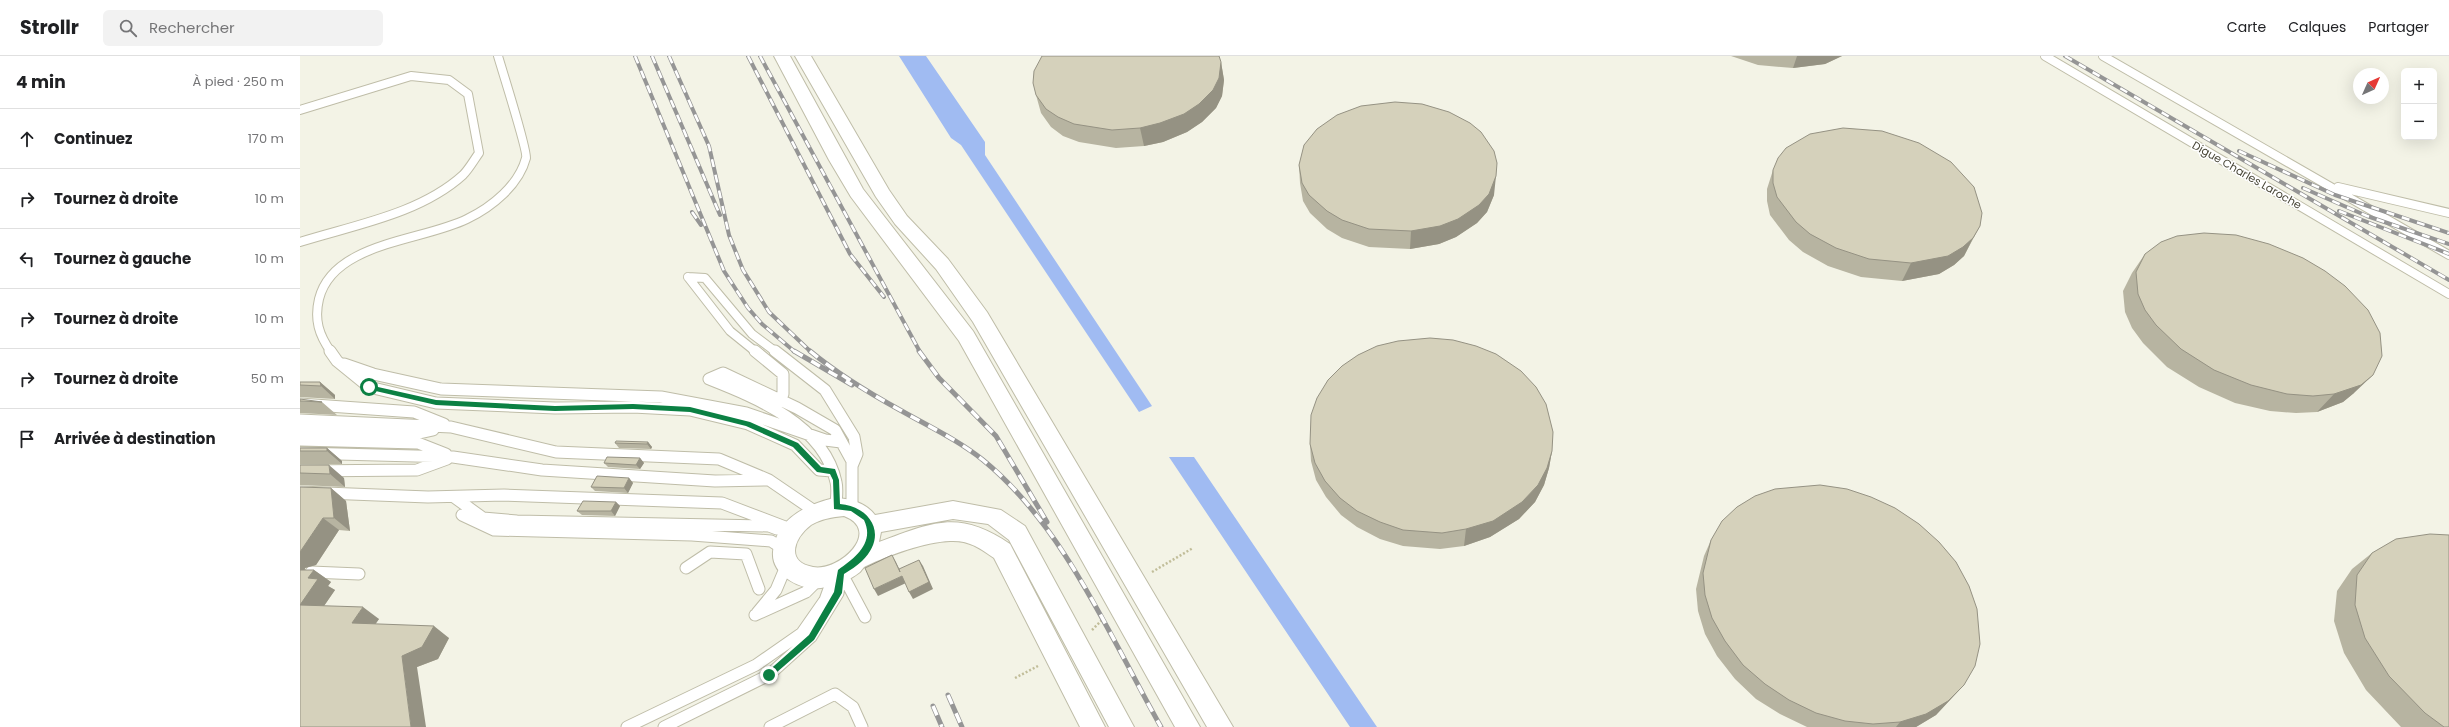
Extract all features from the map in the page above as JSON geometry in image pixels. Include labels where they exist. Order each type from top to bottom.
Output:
[{"type":"street","points":[[782,56],[857,192],[888,235],[948,307],[966,336],[1188,727]]},
{"type":"street","points":[[803,56],[882,193],[901,220],[942,264],[980,317],[1221,727]]},
{"type":"street","points":[[860,558],[868,547],[871,536],[867,518],[835,509],[803,520],[789,544],[794,572],[806,577],[832,575],[860,558],[886,551],[922,535],[958,531],[982,538],[1002,551],[1093,727]]},
{"type":"street","points":[[870,526],[953,510],[993,516],[1017,533],[1122,727]]},
{"type":"lane","points":[[498,56],[527,156],[518,180],[501,196],[467,219],[388,244],[353,258],[333,272],[321,290],[316,310],[320,336],[337,361],[369,387],[436,403],[555,408],[633,407],[690,410],[748,424],[795,445],[820,470],[832,471]]},
{"type":"lane","name":"Digue Charles Laroche","points":[[2045,56],[2449,294]]},
{"type":"lane","points":[[2103,56],[2449,255]]},
{"type":"lane","points":[[300,110],[411,76],[449,80],[468,94],[479,153],[464,174],[448,187],[412,205],[300,242]]},
{"type":"lane","points":[[2326,184],[2449,213]]},
{"type":"lane","points":[[773,409],[783,394],[783,374],[730,331],[688,277],[705,278],[752,334],[825,390],[854,437],[857,454],[835,509]]},
{"type":"lane","points":[[337,361],[373,374],[441,389],[661,397],[746,413],[806,433],[841,442]]},
{"type":"lane","points":[[835,509],[836,480],[832,471],[801,426],[753,396],[709,379],[722,372],[835,430],[852,461],[852,466]]},
{"type":"lane","points":[[300,404],[414,412],[451,427],[556,452],[719,460],[835,509]]},
{"type":"lane","points":[[300,420],[451,427]]},
{"type":"lane","points":[[300,430],[415,434],[451,427]]},
{"type":"lane","points":[[300,440],[418,443],[453,457]]},
{"type":"lane","points":[[300,453],[453,457],[542,470],[715,481],[769,480]]},
{"type":"lane","points":[[300,471],[417,470],[453,457]]},
{"type":"lane","points":[[300,492],[454,496],[504,495],[722,503],[789,544]]},
{"type":"lane","points":[[454,496],[482,518],[518,521],[769,526],[789,544]]},
{"type":"lane","points":[[462,515],[494,530],[692,535],[771,541],[789,544]]},
{"type":"lane","points":[[789,544],[776,590],[755,615],[806,592],[832,575]]},
{"type":"lane","points":[[686,568],[710,552],[746,554],[759,589]]},
{"type":"lane","points":[[311,572],[360,574]]},
{"type":"lane","points":[[832,575],[865,616]]},
{"type":"lane","points":[[627,727],[756,665],[802,633],[825,600],[832,575]]},
{"type":"lane","points":[[664,727],[769,675],[811,637],[838,593],[832,575]]},
{"type":"lane","points":[[770,727],[835,694],[853,707],[862,727]]},
{"type":"water","points":[[899,56],[926,56],[985,142],[985,155],[1152,406],[1139,412],[961,145],[951,138]]},
{"type":"water","points":[[1169,457],[1194,457],[1377,727],[1350,727]]},
{"type":"building","points":[[1042,56],[1219,56],[1221,62],[1219,78],[1213,90],[1199,104],[1184,114],[1160,123],[1140,128],[1112,130],[1074,124],[1058,117],[1046,109],[1036,95],[1033,83],[1034,71]]},
{"type":"building","points":[[1395,102],[1422,104],[1449,112],[1470,123],[1481,132],[1494,151],[1497,163],[1496,176],[1489,194],[1479,205],[1458,219],[1440,226],[1411,231],[1369,229],[1342,220],[1327,211],[1309,195],[1302,183],[1299,165],[1304,145],[1317,129],[1337,115],[1361,106]]},
{"type":"building","points":[[1843,128],[1882,131],[1919,143],[1951,162],[1974,187],[1982,213],[1980,226],[1973,238],[1963,247],[1948,256],[1911,263],[1869,259],[1836,248],[1810,234],[1796,222],[1777,197],[1773,183],[1773,170],[1778,158],[1786,148],[1810,134]]},
{"type":"building","points":[[2204,233],[2236,235],[2269,244],[2303,258],[2325,271],[2345,286],[2368,310],[2380,333],[2382,356],[2373,375],[2361,385],[2334,394],[2313,396],[2287,394],[2251,385],[2214,370],[2181,349],[2156,325],[2145,310],[2138,294],[2136,272],[2145,254],[2161,242],[2177,236]]},
{"type":"building","points":[[1430,338],[1453,340],[1476,346],[1496,354],[1521,371],[1536,387],[1546,404],[1553,432],[1552,451],[1547,468],[1538,485],[1522,502],[1493,521],[1466,529],[1442,533],[1403,530],[1380,522],[1357,511],[1340,498],[1325,481],[1315,463],[1310,444],[1311,415],[1317,398],[1328,380],[1342,366],[1358,355],[1377,346],[1398,341]]},
{"type":"building","points":[[300,382],[320,382],[321,386],[300,385]]},
{"type":"building","points":[[300,399],[322,402],[300,401]]},
{"type":"building","points":[[616,441],[648,442],[647,444],[615,443]]},
{"type":"building","points":[[300,448],[327,448],[327,451],[300,451]]},
{"type":"building","points":[[607,457],[640,458],[636,465],[604,463]]},
{"type":"building","points":[[300,465],[329,465],[330,474],[300,473]]},
{"type":"building","points":[[597,476],[629,478],[624,488],[591,487]]},
{"type":"building","points":[[1820,485],[1847,489],[1871,497],[1895,508],[1919,524],[1939,542],[1956,562],[1969,586],[1977,609],[1980,644],[1975,666],[1964,685],[1948,701],[1926,714],[1900,722],[1873,724],[1845,721],[1816,713],[1789,700],[1765,684],[1743,665],[1725,641],[1712,618],[1705,595],[1703,573],[1711,540],[1722,521],[1737,507],[1755,496],[1775,489]]},
{"type":"building","points":[[300,487],[331,488],[334,518],[323,518],[300,552]]},
{"type":"building","points":[[583,501],[616,502],[611,511],[577,511]]},
{"type":"building","points":[[2430,534],[2449,535],[2449,727],[2444,727],[2425,713],[2389,676],[2365,638],[2355,605],[2357,575],[2372,553],[2396,539]]},
{"type":"building","points":[[892,555],[900,572],[899,569],[919,560],[929,582],[909,592],[902,576],[874,589],[865,568]]},
{"type":"building","points":[[300,570],[314,570],[308,578],[318,579],[300,605]]},
{"type":"building","points":[[300,605],[363,607],[352,623],[434,626],[422,647],[402,656],[411,727],[300,727]]},
{"type":"railway","points":[[635,56],[724,271],[748,308],[762,324],[795,352]]},
{"type":"railway","points":[[652,56],[720,215]]},
{"type":"railway","points":[[669,56],[709,146],[729,235],[743,270],[769,312],[811,352]]},
{"type":"railway","points":[[748,56],[850,254],[884,297]]},
{"type":"railway","points":[[760,56],[920,352]]},
{"type":"railway","points":[[2065,56],[2449,280]]},
{"type":"railway","points":[[2239,151],[2335,195],[2449,233]]},
{"type":"railway","points":[[2303,188],[2367,216],[2449,244]]},
{"type":"railway","points":[[2339,211],[2449,254]]},
{"type":"railway","points":[[692,212],[701,225]]},
{"type":"railway","points":[[794,351],[852,385]]},
{"type":"railway","points":[[810,351],[865,390],[963,446],[983,460],[1012,487],[1038,517],[1083,584],[1161,727]]},
{"type":"railway","points":[[919,351],[939,378],[996,436],[1047,522]]},
{"type":"railway","points":[[948,695],[962,727]]},
{"type":"railway","points":[[933,706],[942,727]]},
{"type":"route","points":[[369,387],[436,403],[555,408],[633,407],[690,410],[748,424],[795,445],[820,470],[832,471],[836,480],[836,507],[852,508],[867,518],[871,536],[868,547],[860,558],[841,572],[838,593],[811,637],[769,675]]}]
